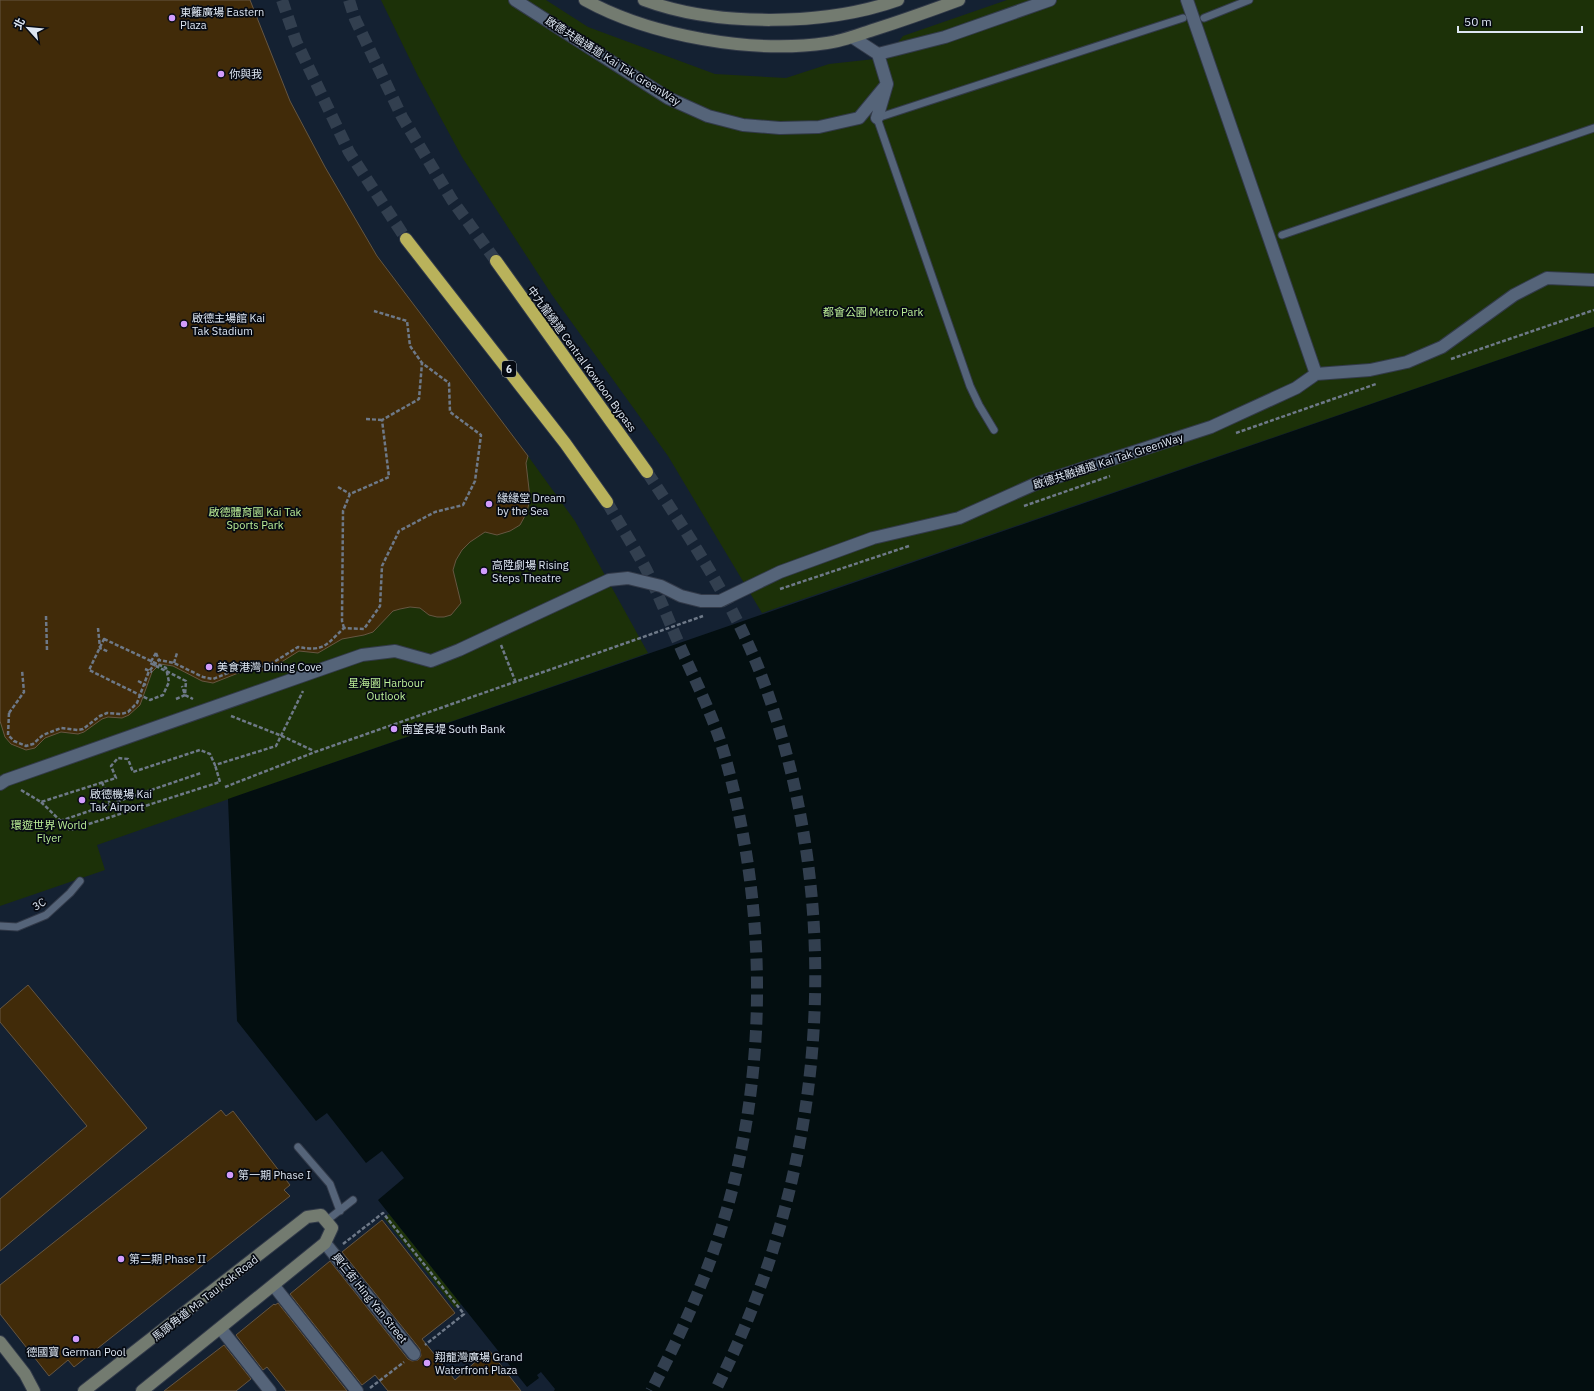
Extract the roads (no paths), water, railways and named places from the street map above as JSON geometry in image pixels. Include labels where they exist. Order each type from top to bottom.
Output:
[{"type":"highway","name":"6","points":[[406,239],[565,443],[607,502]]},
{"type":"highway","name":"中九龍繞道 Central Kowloon Bypass","points":[[496,261],[647,472]]},
{"type":"main road","points":[[585,0],[605,11],[666,31],[734,44],[792,46],[828,43],[852,37],[959,0]]},
{"type":"main road","points":[[644,0],[695,14],[733,18],[788,20],[824,17],[898,0]]},
{"type":"main road","name":"馬頭角道 Ma Tau Kok Road","points":[[84,1391],[94,1385],[307,1217],[321,1215],[326,1221]]},
{"type":"main road","points":[[142,1391],[274,1286],[325,1243],[332,1228],[326,1221]]},
{"type":"main road","points":[[0,1342],[25,1374],[41,1391]]},
{"type":"main road","points":[[25,1374],[27,1391]]},
{"type":"main road","points":[[25,1374],[34,1391]]},
{"type":"street","name":"啟德共融通道 Kai Tak GreenWay","points":[[515,0],[668,98],[708,116],[743,126],[780,128],[819,127],[859,118],[887,84]]},
{"type":"street","points":[[878,54],[945,37],[1050,0]]},
{"type":"street","points":[[1187,0],[1316,374],[1370,370],[1407,362],[1442,347],[1514,294],[1547,278],[1594,280]]},
{"type":"street","points":[[852,37],[878,54],[887,84],[877,118]]},
{"type":"street","name":"啟德共融通道 Kai Tak GreenWay","points":[[3,782],[362,655],[395,651],[431,661],[459,650],[609,580],[628,578],[661,586],[681,596],[701,601],[720,601],[780,572],[873,538],[959,518],[1035,484],[1211,427],[1296,388],[1316,374]]},
{"type":"street","name":"興仁街 Hing Yan Street","points":[[325,1243],[414,1354]]},
{"type":"street","points":[[274,1286],[357,1391]]},
{"type":"street","points":[[221,1328],[266,1390]]},
{"type":"lane","points":[[1204,18],[1249,0]]},
{"type":"lane","points":[[994,430],[970,386],[877,118],[1183,18]]},
{"type":"lane","points":[[1282,235],[1594,128]]},
{"type":"lane","name":"3C","points":[[0,926],[17,927],[46,915],[70,893],[80,881]]},
{"type":"lane","points":[[298,1146],[330,1184],[340,1211]]},
{"type":"lane","points":[[326,1221],[353,1200]]},
{"type":"tunnel","points":[[282,0],[296,41],[349,152],[406,239]]},
{"type":"tunnel","points":[[349,0],[355,19],[402,117],[452,200],[496,261]]},
{"type":"tunnel","points":[[647,472],[709,569],[749,645],[760,672],[788,761],[806,852],[815,944],[813,1036],[802,1128],[782,1218],[753,1306],[715,1391]]},
{"type":"tunnel","points":[[607,502],[647,571],[720,740],[738,809],[748,866],[754,923],[757,981],[756,1039],[750,1096],[741,1153],[727,1209],[712,1256],[694,1302],[651,1391]]},
{"type":"place","name":"東籬廣場 Eastern Plaza","points":[[172,18]]},
{"type":"place","name":"你與我","points":[[221,74]]},
{"type":"place","name":"啟德主場館 Kai Tak Stadium","points":[[184,324]]},
{"type":"place","name":"緣緣堂 Dream by the Sea","points":[[489,504]]},
{"type":"place","name":"高陞劇場 Rising Steps Theatre","points":[[484,571]]},
{"type":"place","name":"美食港灣 Dining Cove","points":[[209,667]]},
{"type":"place","name":"南望長堤 South Bank","points":[[394,729]]},
{"type":"place","name":"啟德機場 Kai Tak Airport","points":[[82,800]]},
{"type":"place","name":"第一期 Phase I","points":[[230,1175]]},
{"type":"place","name":"第二期 Phase II","points":[[121,1259]]},
{"type":"place","name":"德國寶 German Pool","points":[[76,1339]]},
{"type":"place","name":"翔龍灣廣場 Grand Waterfront Plaza","points":[[427,1363]]},
{"type":"park label","name":"都會公園 Metro Park","points":[[873,312]]},
{"type":"park label","name":"啟德體育園 Kai Tak Sports Park","points":[[255,518]]},
{"type":"park label","name":"星海園 Harbour Outlook","points":[[386,689]]},
{"type":"park label","name":"環遊世界 World Flyer","points":[[49,831]]}]
